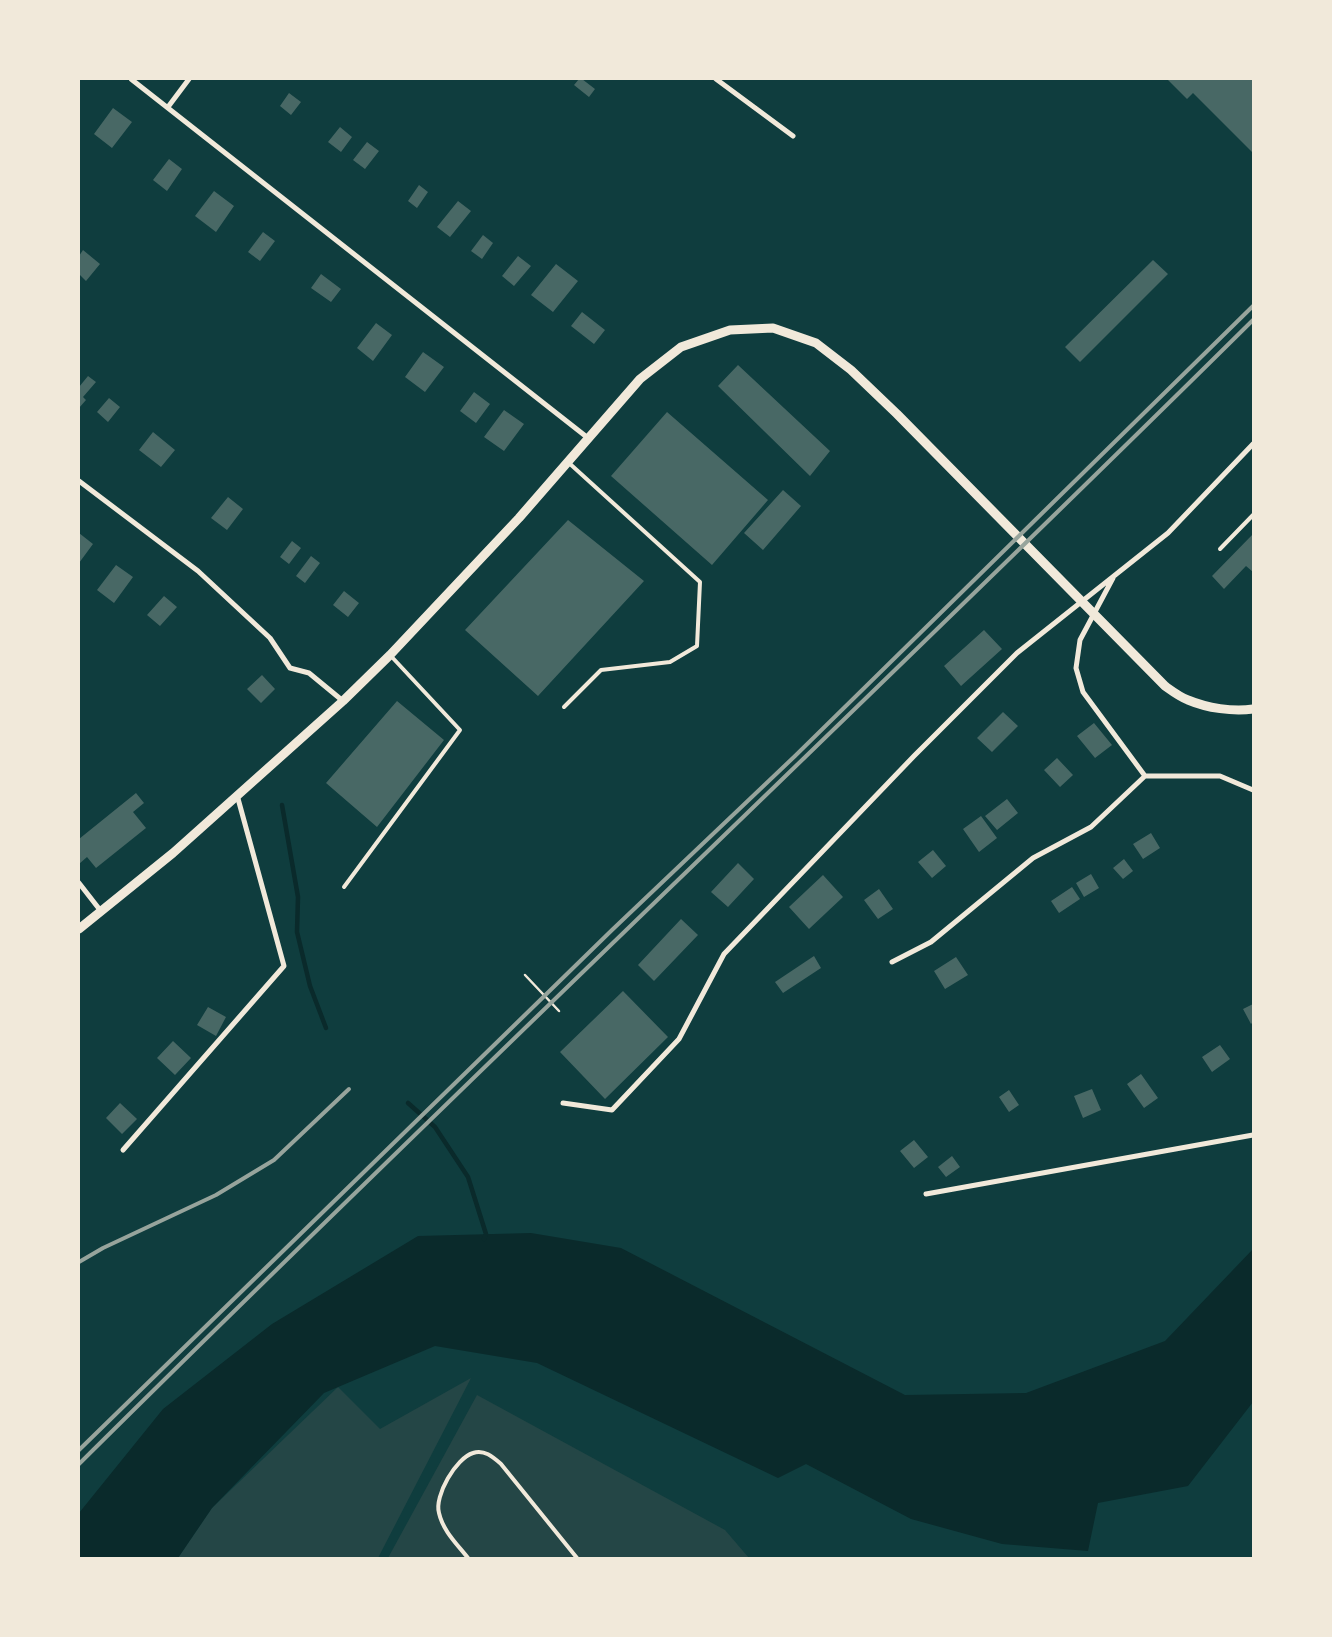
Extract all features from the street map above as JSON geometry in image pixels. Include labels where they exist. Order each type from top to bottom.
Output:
[{"type":"street","points":[[131,79],[588,438]]},
{"type":"street","points":[[168,107],[188,79]]},
{"type":"street","points":[[716,79],[793,136]]},
{"type":"street","points":[[79,929],[100,910],[173,853],[343,701],[390,655],[519,518],[640,379],[681,346],[730,330],[773,328],[816,343],[850,370],[897,414],[1165,686],[1188,700],[1218,708],[1243,711],[1253,709]]},
{"type":"street","points":[[563,1103],[612,1110],[679,1039],[724,954],[914,756],[1017,653],[1168,533],[1253,444]]},
{"type":"street","points":[[79,481],[198,571],[270,638],[290,668],[309,673],[343,701]]},
{"type":"street","points":[[1114,575],[1080,640],[1076,668],[1083,692],[1145,776]]},
{"type":"street","points":[[892,962],[931,942],[1033,858],[1091,827],[1145,776],[1220,776],[1253,790]]},
{"type":"street","points":[[123,1150],[284,966],[237,796]]},
{"type":"street","points":[[79,883],[100,910]]},
{"type":"street","points":[[926,1194],[1253,1135]]},
{"type":"lane","points":[[564,707],[601,670],[670,662],[697,646],[700,582],[567,462]]},
{"type":"lane","points":[[1220,550],[1253,515]]},
{"type":"lane","points":[[344,887],[460,730],[390,655]]},
{"type":"lane","points":[[468,1558],[445,1531],[438,1512],[439,1496],[447,1480],[460,1461],[474,1452],[489,1454],[501,1464],[576,1558]]},
{"type":"path","points":[[525,975],[559,1011]]},
{"type":"shaded area","points":[[531,1233],[621,1248],[905,1395],[1026,1393],[1165,1341],[1253,1249],[1253,1402],[1188,1486],[1098,1503],[1088,1551],[1002,1544],[911,1519],[806,1464],[778,1478],[537,1363],[435,1346],[324,1393],[212,1508],[178,1558],[79,1558],[79,1513],[163,1409],[272,1324],[418,1236]]},
{"type":"shaded area","points":[[471,1378],[378,1558],[178,1558],[212,1508],[338,1387],[380,1429]]},
{"type":"shaded area","points":[[477,1395],[725,1530],[749,1558],[388,1558]]},
{"type":"building","points":[[579,79],[582,79],[595,89],[589,97],[574,85]]},
{"type":"building","points":[[1167,79],[1253,79],[1253,151],[1193,93],[1187,99]]},
{"type":"building","points":[[289,93],[301,102],[291,115],[280,106]]},
{"type":"building","points":[[113,108],[132,122],[112,148],[94,134]]},
{"type":"building","points":[[340,127],[352,137],[341,152],[328,142]]},
{"type":"building","points":[[367,142],[379,151],[365,169],[353,160]]},
{"type":"building","points":[[169,159],[182,169],[167,191],[153,180]]},
{"type":"building","points":[[419,185],[428,192],[417,208],[408,201]]},
{"type":"building","points":[[214,191],[234,206],[216,232],[195,216]]},
{"type":"building","points":[[458,201],[471,211],[450,237],[437,227]]},
{"type":"building","points":[[263,232],[275,241],[260,261],[248,252]]},
{"type":"building","points":[[483,235],[493,243],[482,259],[471,251]]},
{"type":"building","points":[[83,250],[100,264],[86,281],[79,274],[79,256]]},
{"type":"building","points":[[518,256],[531,266],[514,286],[502,276]]},
{"type":"building","points":[[1153,260],[1168,274],[1080,362],[1065,347]]},
{"type":"building","points":[[556,264],[578,281],[553,312],[531,295]]},
{"type":"building","points":[[321,274],[341,289],[331,302],[311,288]]},
{"type":"building","points":[[582,312],[605,330],[594,344],[571,326]]},
{"type":"building","points":[[376,323],[392,335],[373,361],[357,348]]},
{"type":"building","points":[[423,352],[444,367],[425,392],[405,377]]},
{"type":"building","points":[[738,365],[830,451],[810,476],[718,386]]},
{"type":"building","points":[[88,376],[96,382],[83,397],[86,400],[79,408],[79,387]]},
{"type":"building","points":[[474,392],[490,404],[476,423],[460,411]]},
{"type":"building","points":[[109,398],[120,407],[108,422],[97,412]]},
{"type":"building","points":[[504,410],[524,424],[504,451],[484,437]]},
{"type":"building","points":[[667,412],[768,500],[712,565],[611,476]]},
{"type":"building","points":[[153,432],[175,450],[161,467],[139,450]]},
{"type":"building","points":[[783,490],[801,506],[763,550],[744,533]]},
{"type":"building","points":[[228,497],[243,509],[227,530],[211,518]]},
{"type":"building","points":[[568,520],[644,581],[538,696],[465,630]]},
{"type":"building","points":[[79,533],[93,544],[79,563]]},
{"type":"building","points":[[1253,534],[1253,572],[1246,566],[1224,589],[1212,576]]},
{"type":"building","points":[[292,541],[301,548],[289,564],[280,557]]},
{"type":"building","points":[[311,556],[320,563],[305,583],[296,576]]},
{"type":"building","points":[[116,565],[133,577],[114,603],[97,590]]},
{"type":"building","points":[[344,591],[359,603],[348,617],[333,605]]},
{"type":"building","points":[[164,596],[177,607],[160,626],[147,615]]},
{"type":"building","points":[[984,630],[1002,649],[961,686],[944,666]]},
{"type":"building","points":[[262,675],[275,689],[261,703],[247,689]]},
{"type":"building","points":[[397,701],[444,740],[377,827],[326,783]]},
{"type":"building","points":[[1003,712],[1018,726],[992,752],[977,738]]},
{"type":"building","points":[[1094,723],[1112,745],[1095,758],[1077,736]]},
{"type":"building","points":[[1057,758],[1073,775],[1060,787],[1044,770]]},
{"type":"building","points":[[136,793],[144,803],[133,812],[146,828],[96,868],[87,857],[79,864],[79,839]]},
{"type":"building","points":[[1007,799],[1018,813],[997,830],[985,816]]},
{"type":"building","points":[[981,816],[997,838],[979,852],[963,829]]},
{"type":"building","points":[[1151,833],[1160,848],[1143,859],[1133,844]]},
{"type":"building","points":[[933,850],[946,866],[932,878],[918,862]]},
{"type":"building","points":[[1124,859],[1133,871],[1123,879],[1113,868]]},
{"type":"building","points":[[738,863],[754,879],[728,907],[711,892]]},
{"type":"building","points":[[1091,874],[1099,888],[1084,897],[1076,883]]},
{"type":"building","points":[[823,875],[843,897],[809,929],[789,907]]},
{"type":"building","points":[[1072,887],[1080,899],[1059,913],[1051,901]]},
{"type":"building","points":[[879,889],[893,909],[878,919],[864,900]]},
{"type":"building","points":[[681,919],[698,935],[654,981],[638,965]]},
{"type":"building","points":[[814,956],[821,968],[783,993],[775,982]]},
{"type":"building","points":[[956,957],[968,975],[945,989],[934,971]]},
{"type":"building","points":[[623,991],[668,1037],[605,1099],[560,1052]]},
{"type":"building","points":[[1253,1004],[1253,1022],[1251,1024],[1243,1009]]},
{"type":"building","points":[[208,1007],[226,1017],[216,1036],[197,1025]]},
{"type":"building","points":[[173,1041],[191,1058],[175,1075],[157,1058]]},
{"type":"building","points":[[1220,1045],[1230,1059],[1212,1072],[1202,1057]]},
{"type":"building","points":[[1141,1074],[1158,1098],[1144,1108],[1127,1084]]},
{"type":"building","points":[[1092,1089],[1101,1110],[1083,1118],[1074,1096]]},
{"type":"building","points":[[1009,1090],[1019,1105],[1009,1112],[999,1097]]},
{"type":"building","points":[[120,1103],[137,1119],[122,1134],[106,1118]]},
{"type":"building","points":[[914,1140],[928,1157],[914,1168],[900,1151]]},
{"type":"building","points":[[952,1156],[960,1167],[946,1177],[938,1167]]},
{"type":"waterway","points":[[282,805],[298,897],[297,932],[310,986],[326,1028]]},
{"type":"waterway","points":[[408,1103],[435,1127],[468,1177],[486,1234],[484,1239]]},
{"type":"railway","points":[[79,1450],[612,930],[795,756],[1253,306]]},
{"type":"railway","points":[[79,1464],[1253,320]]},
{"type":"railway","points":[[79,1262],[103,1248],[216,1195],[274,1160],[349,1089]]}]
